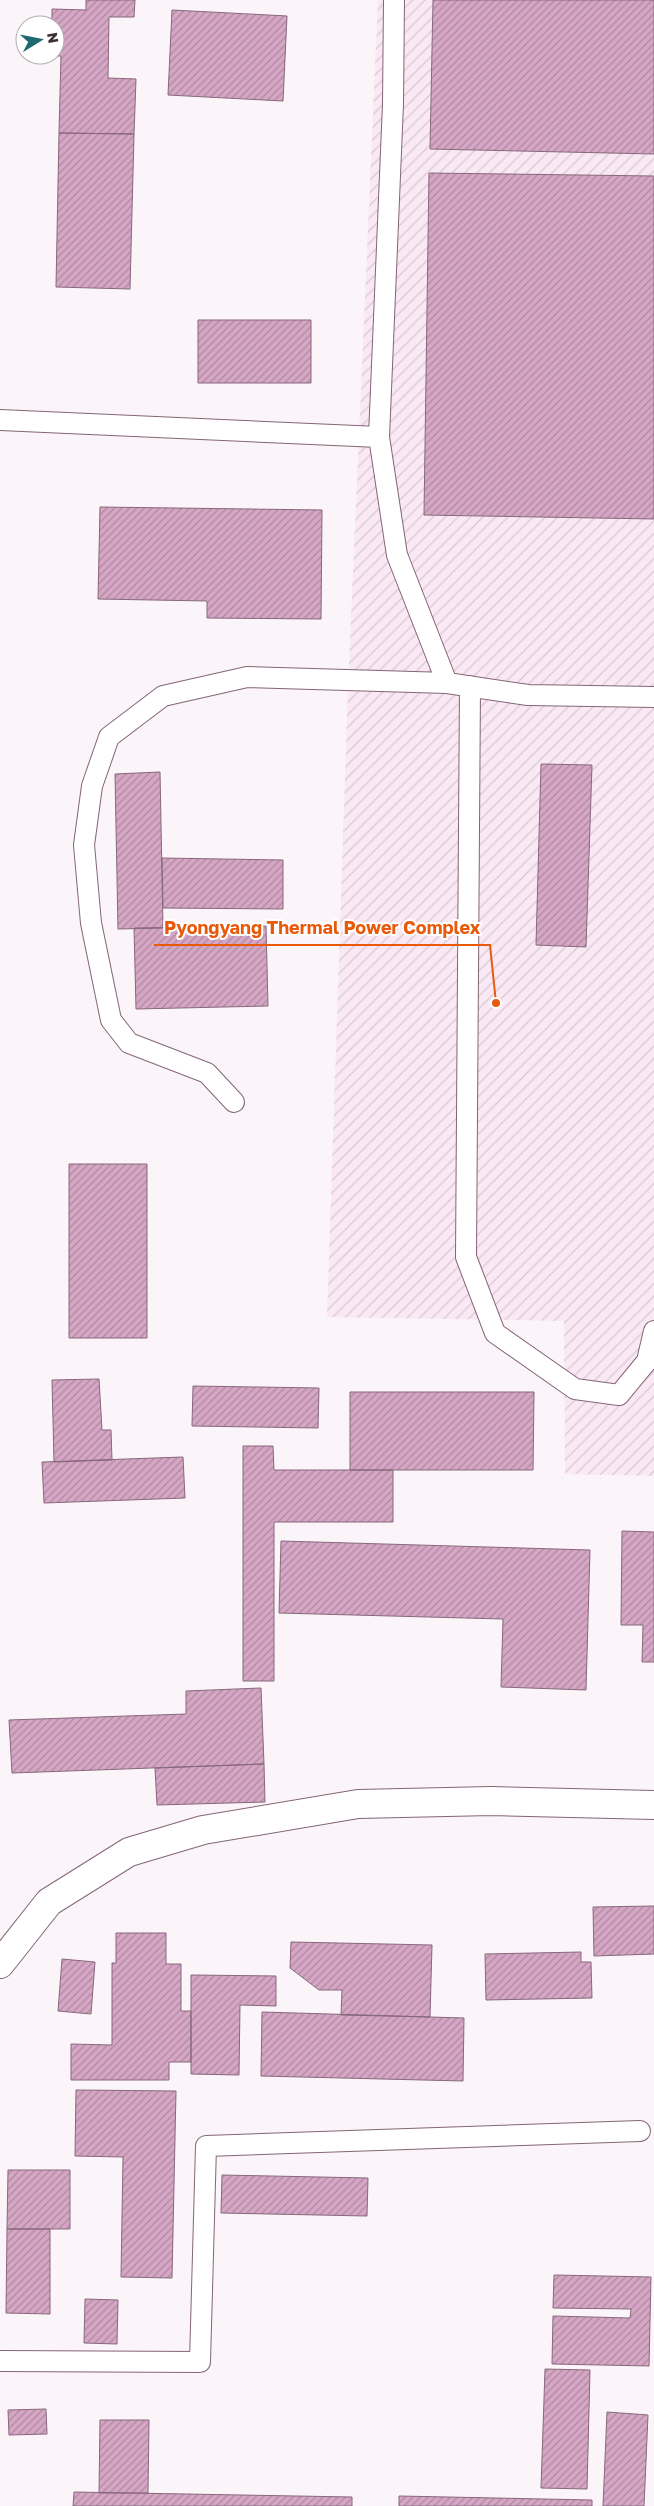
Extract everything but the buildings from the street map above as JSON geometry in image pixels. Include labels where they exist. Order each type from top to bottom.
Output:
[{"type":"street","points":[[0,1964],[49,1902],[129,1852],[203,1830],[358,1804],[491,1801],[654,1805]]},
{"type":"lane","points":[[394,0],[393,104],[379,437],[396,556],[447,682]]},
{"type":"lane","points":[[0,420],[379,437]]},
{"type":"lane","points":[[234,1102],[207,1073],[129,1043],[111,1020],[91,923],[84,845],[92,786],[109,737],[163,696],[247,677],[447,682],[528,695],[654,697]]},
{"type":"lane","points":[[470,686],[466,1257],[495,1333],[575,1389],[619,1395],[647,1361],[654,1332]]},
{"type":"lane","points":[[0,2361],[200,2362],[206,2146],[640,2130]]},
{"type":"shaded area","points":[[378,0],[654,0],[654,1476],[565,1474],[564,1321],[327,1317],[348,688]]},
{"type":"place","name":"Pyongyang Thermal Power Complex","points":[[496,1003]]}]
